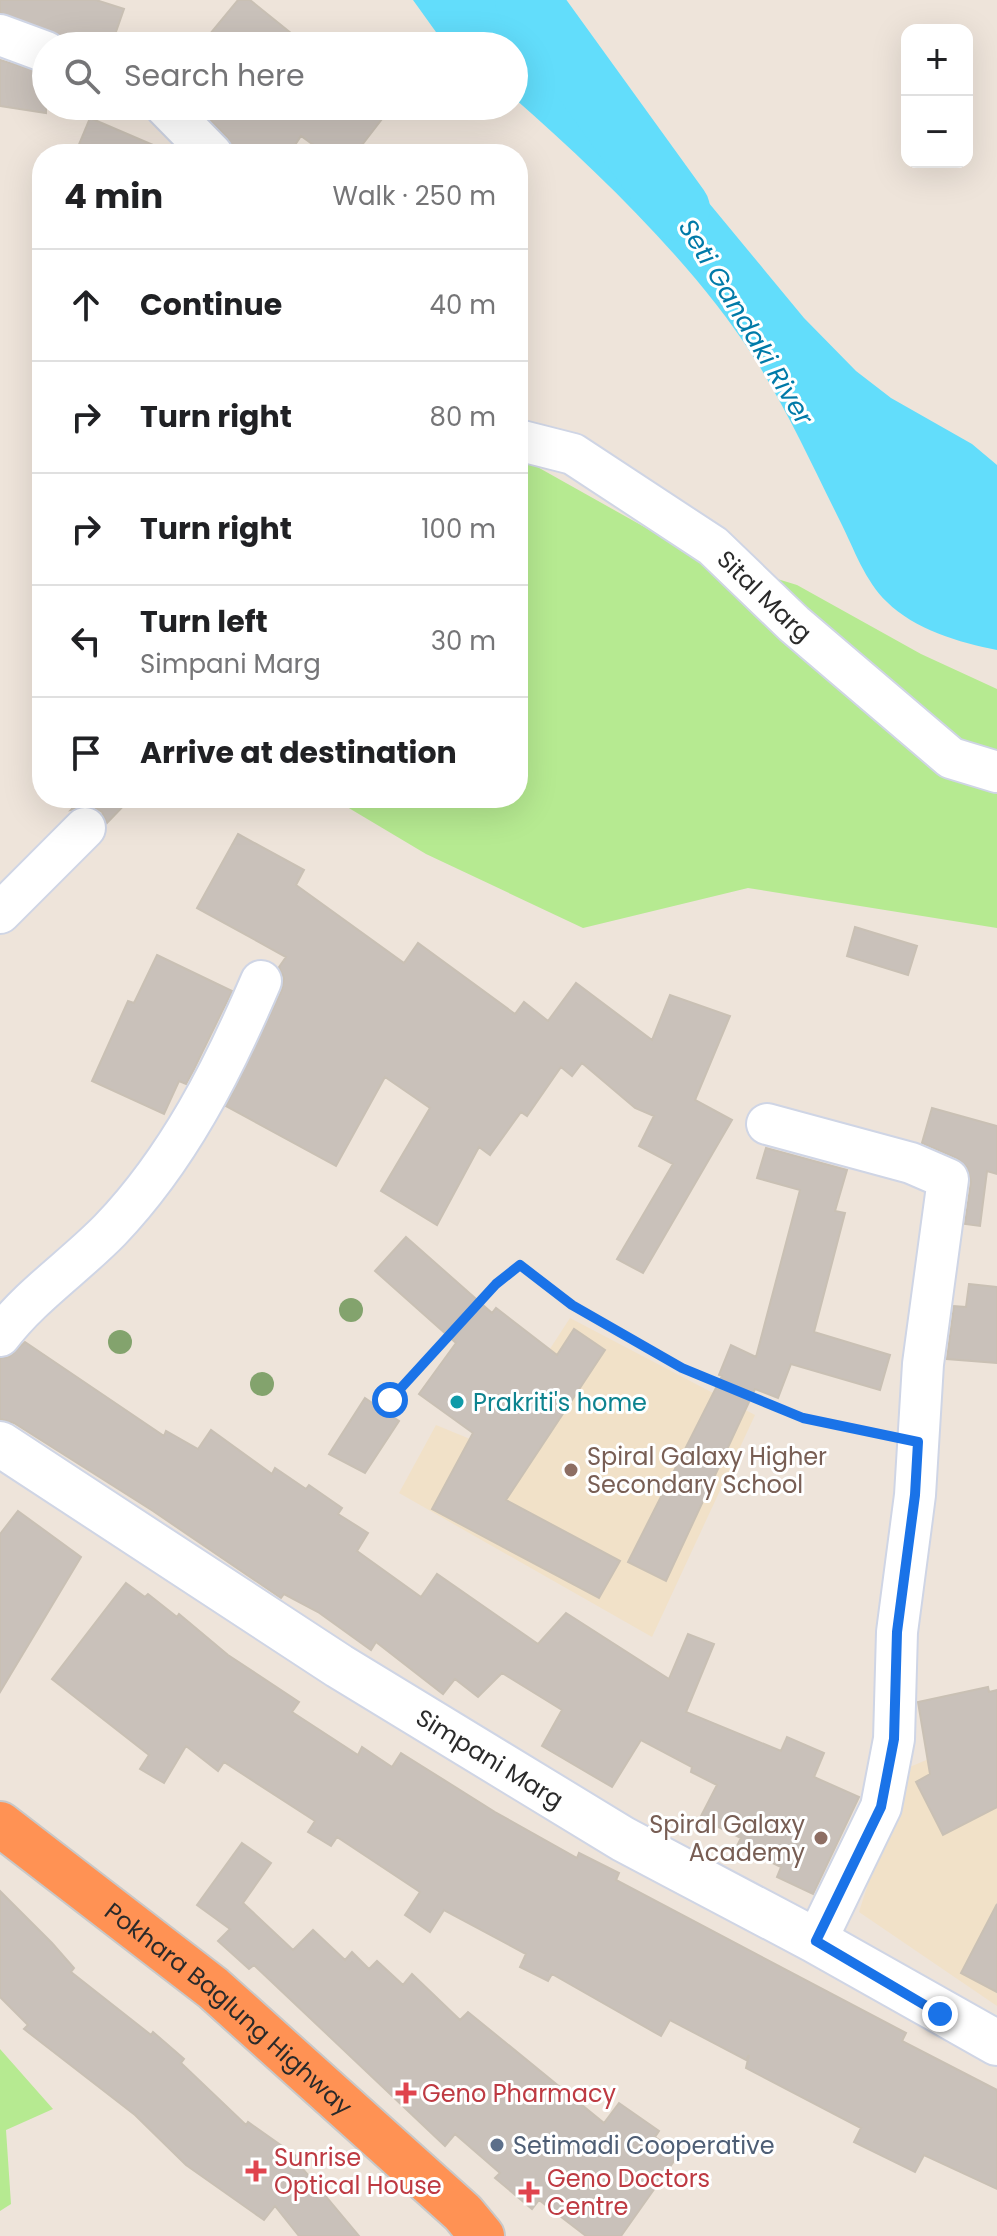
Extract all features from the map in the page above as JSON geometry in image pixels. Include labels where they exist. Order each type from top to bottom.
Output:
[{"type":"highway","name":"Pokhara Baglung Highway","points":[[0,1824],[213,1988],[383,2139],[463,2213],[482,2236]]},
{"type":"main road","name":"Simpani Marg","points":[[0,1444],[339,1666],[610,1831],[816,1941],[997,2043]]},
{"type":"street","points":[[0,35],[32,47]]},
{"type":"street","points":[[179,120],[202,144]]},
{"type":"street","name":"Sital Marg","points":[[528,443],[573,454],[713,546],[794,624],[951,758],[997,772]]},
{"type":"street","points":[[0,913],[85,828]]},
{"type":"street","points":[[0,1336],[111,1229],[183,1136],[230,1053],[261,981]]},
{"type":"street","points":[[767,1124],[911,1163],[948,1179],[923,1364],[915,1495],[897,1632],[894,1739],[881,1807],[816,1941]]},
{"type":"path","points":[[390,1400],[478,1302],[520,1265],[572,1305],[682,1368],[803,1418],[918,1442]]},
{"type":"shaded area","name":"Spiral Galaxy Higher Secondary School","points":[[570,1318],[755,1415],[652,1637],[399,1493],[436,1425],[487,1446]]},
{"type":"shaded area","points":[[997,1718],[997,2006],[859,1912],[905,1769],[976,1739]]},
{"type":"green space","points":[[528,462],[689,552],[797,585],[921,654],[997,689],[997,928],[748,888],[583,928],[426,854],[349,808],[528,808]]},
{"type":"green space","points":[[0,2049],[53,2109],[6,2130],[11,2204],[0,2211]]},
{"type":"water","points":[[413,0],[559,0],[556,56],[569,88],[699,191],[804,318],[856,371],[891,398],[972,444],[997,465],[997,650],[953,639],[924,627],[898,612],[879,594],[777,397],[729,321],[642,220],[528,111],[528,32],[436,32]]},
{"type":"building","points":[[0,0],[96,0],[124,9],[116,32],[51,32],[0,13]]},
{"type":"building","points":[[238,0],[250,0],[290,32],[212,32]]},
{"type":"building","points":[[0,60],[32,70],[32,111],[0,106]]},
{"type":"building","points":[[89,120],[95,120],[151,144],[79,144]]},
{"type":"building","points":[[211,120],[381,120],[363,144],[312,144],[301,136],[296,144],[230,144]]},
{"type":"building","points":[[95,808],[121,808],[107,823],[102,812]]},
{"type":"building","points":[[238,834],[304,870],[296,885],[404,963],[418,943],[515,1014],[524,1002],[548,1021],[576,983],[652,1040],[670,995],[730,1016],[695,1100],[732,1120],[643,1273],[617,1259],[673,1164],[639,1146],[654,1116],[635,1108],[582,1063],[572,1076],[561,1067],[527,1116],[521,1112],[490,1155],[479,1147],[437,1225],[381,1191],[430,1108],[385,1077],[336,1166],[226,1106],[282,990],[284,978],[279,967],[286,957],[197,908]]},
{"type":"building","points":[[855,927],[917,946],[908,975],[847,956]]},
{"type":"building","points":[[157,955],[232,991],[186,1084],[179,1081],[164,1114],[92,1081],[128,1001],[134,1003]]},
{"type":"building","points":[[932,1108],[997,1126],[997,1174],[987,1171],[980,1226],[965,1224],[971,1182],[967,1167],[957,1158],[922,1143]]},
{"type":"building","points":[[766,1148],[847,1170],[835,1211],[845,1213],[814,1332],[890,1355],[880,1390],[791,1364],[778,1398],[755,1389],[666,1581],[628,1562],[722,1376],[719,1375],[731,1345],[756,1357],[800,1190],[757,1178]]},
{"type":"building","points":[[406,1237],[492,1313],[496,1308],[557,1355],[574,1329],[605,1350],[506,1500],[620,1561],[599,1598],[432,1509],[473,1433],[419,1394],[456,1343],[375,1271]]},
{"type":"building","points":[[969,1284],[997,1287],[997,1363],[947,1359],[954,1306],[966,1307]]},
{"type":"building","points":[[25,1342],[164,1436],[166,1431],[198,1449],[211,1430],[272,1474],[275,1468],[306,1489],[309,1485],[342,1508],[338,1514],[368,1533],[357,1551],[421,1597],[437,1574],[538,1644],[566,1613],[669,1679],[688,1634],[714,1644],[686,1712],[781,1751],[787,1737],[824,1753],[814,1777],[859,1797],[813,1894],[777,1877],[781,1867],[737,1846],[741,1838],[700,1818],[717,1785],[691,1772],[692,1767],[641,1740],[612,1787],[542,1746],[562,1710],[502,1673],[478,1697],[455,1679],[443,1694],[376,1642],[371,1650],[318,1612],[284,1594],[281,1598],[153,1511],[14,1423],[0,1419],[0,1358],[9,1357]]},
{"type":"building","points":[[365,1398],[399,1421],[365,1473],[329,1454]]},
{"type":"building","points":[[18,1511],[81,1557],[0,1692],[0,1534]]},
{"type":"building","points":[[126,1583],[145,1597],[148,1594],[177,1617],[179,1614],[228,1655],[299,1702],[292,1712],[358,1755],[362,1747],[392,1767],[401,1753],[495,1812],[577,1858],[579,1853],[619,1873],[616,1880],[906,2033],[902,2041],[997,2090],[997,2189],[924,2155],[915,2172],[854,2142],[861,2128],[746,2068],[749,2055],[746,2060],[670,2020],[661,2036],[552,1974],[548,1981],[520,1967],[526,1954],[444,1910],[430,1932],[405,1915],[420,1892],[337,1837],[331,1846],[308,1832],[315,1821],[224,1762],[218,1771],[186,1746],[164,1783],[140,1769],[149,1755],[52,1679]]},
{"type":"building","points":[[988,1687],[989,1692],[997,1690],[997,1807],[943,1835],[916,1782],[930,1774],[918,1702]]},
{"type":"building","points":[[242,1843],[271,1863],[243,1903],[293,1950],[313,1930],[345,1960],[352,1952],[369,1969],[377,1961],[403,1985],[412,1974],[460,2020],[468,2012],[604,2123],[619,2103],[659,2131],[655,2137],[679,2154],[621,2236],[586,2236],[539,2200],[532,2209],[495,2178],[500,2173],[455,2134],[445,2146],[254,1965],[249,1969],[218,1941],[230,1929],[197,1905]]},
{"type":"building","points":[[0,1891],[74,1968],[71,1972],[151,2035],[153,2032],[184,2059],[181,2063],[246,2125],[248,2122],[306,2163],[302,2168],[359,2236],[299,2236],[275,2206],[264,2220],[186,2165],[135,2115],[24,2029],[28,2025],[0,1997]]},
{"type":"building","points":[[997,1904],[997,1992],[961,1973]]},
{"type":"waterway","name":"Seti Gandaki River","points":[[527,0],[678,209]]},
{"type":"place","name":"Prakriti's home","points":[[457,1402]]},
{"type":"place","name":"Spiral Galaxy Higher Secondary School","points":[[571,1470]]},
{"type":"place","name":"Spiral Galaxy Academy","points":[[821,1838]]},
{"type":"place","name":"Geno Pharmacy","points":[[406,2093]]},
{"type":"place","name":"Setimadi Cooperative","points":[[497,2145]]},
{"type":"place","name":"Sunrise Optical House","points":[[256,2171]]},
{"type":"place","name":"Geno Doctors Centre","points":[[529,2192]]},
{"type":"route","points":[[390,1400],[461,1320],[496,1284],[520,1265],[572,1305],[682,1368],[803,1418],[918,1442],[915,1495],[897,1632],[894,1739],[881,1807],[816,1941],[940,2014]]}]
